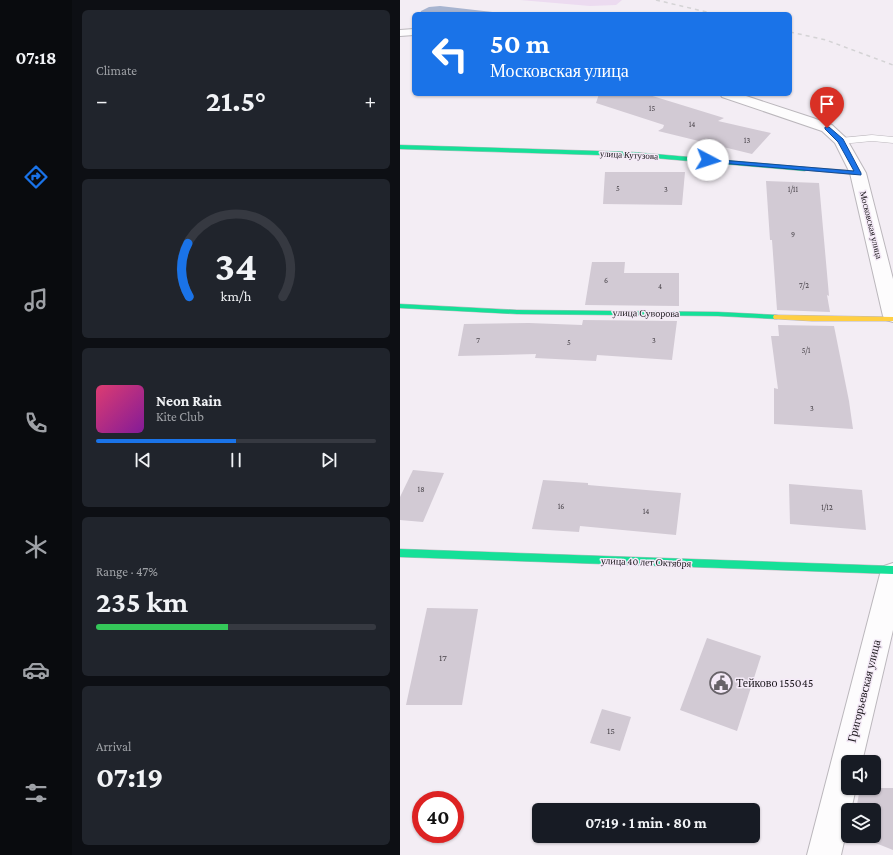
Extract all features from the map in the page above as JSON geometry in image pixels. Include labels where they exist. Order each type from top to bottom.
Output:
[{"type":"street","points":[[400,33],[412,32]]},
{"type":"street","name":"Московская улица","points":[[733,96],[808,120],[827,128],[841,141],[858,173],[893,317]]},
{"type":"street","name":"улица Кутузова","points":[[400,147],[631,154],[858,173]]},
{"type":"street","name":"улица Суворова","points":[[400,306],[517,312],[718,314],[812,319],[893,317]]},
{"type":"street","name":"улица 40 лет Октября","points":[[400,553],[893,570]]},
{"type":"street","name":"Григорьевская улица","points":[[824,855],[893,574]]},
{"type":"lane","points":[[841,141],[872,138],[893,140]]},
{"type":"shaded area","points":[[520,0],[622,0],[616,5],[590,6]]},
{"type":"water","points":[[440,6],[493,12],[421,12],[429,7]]},
{"type":"building","points":[[598,96],[652,96],[724,118],[718,121],[771,133],[752,154],[658,131],[663,128],[664,125],[596,103]]},
{"type":"building","points":[[605,172],[685,172],[682,205],[603,204]]},
{"type":"building","points":[[766,181],[819,183],[829,296],[827,295],[830,312],[777,310]]},
{"type":"building","points":[[592,262],[625,262],[624,273],[679,273],[679,306],[585,305]]},
{"type":"building","points":[[583,320],[677,321],[672,360],[597,355],[596,361],[535,358],[536,354],[458,356],[464,324],[529,323],[582,325]]},
{"type":"building","points":[[778,325],[834,326],[853,429],[774,424],[774,388],[778,389],[771,336],[779,336]]},
{"type":"building","points":[[413,470],[444,473],[423,522],[400,520],[400,497]]},
{"type":"building","points":[[543,480],[588,483],[588,485],[681,493],[676,535],[580,526],[579,532],[532,529]]},
{"type":"building","points":[[789,484],[862,490],[866,530],[790,524]]},
{"type":"building","points":[[427,608],[478,609],[462,705],[406,705]]},
{"type":"building","name":"Тейково 155045","points":[[707,638],[761,656],[737,731],[680,710]]},
{"type":"building","points":[[602,709],[631,717],[620,751],[590,743]]},
{"type":"building","points":[[881,788],[893,788],[893,850],[876,843],[881,843],[881,803],[857,803],[859,795],[881,795]]},
{"type":"railway","points":[[656,0],[707,12]]},
{"type":"railway","points":[[792,32],[826,40],[893,65]]},
{"type":"traffic: fast","points":[[400,147],[631,154],[805,169]]},
{"type":"traffic: fast","points":[[400,306],[517,312],[718,314],[777,317]]},
{"type":"traffic: fast","points":[[400,553],[893,570]]},
{"type":"traffic: slow","points":[[805,169],[858,173]]},
{"type":"traffic: slow","points":[[777,317],[812,319],[893,319]]},
{"type":"place","name":"Тейково 155045","points":[[721,683]]},
{"type":"route","points":[[708,160],[858,173],[841,141],[827,128]]}]
